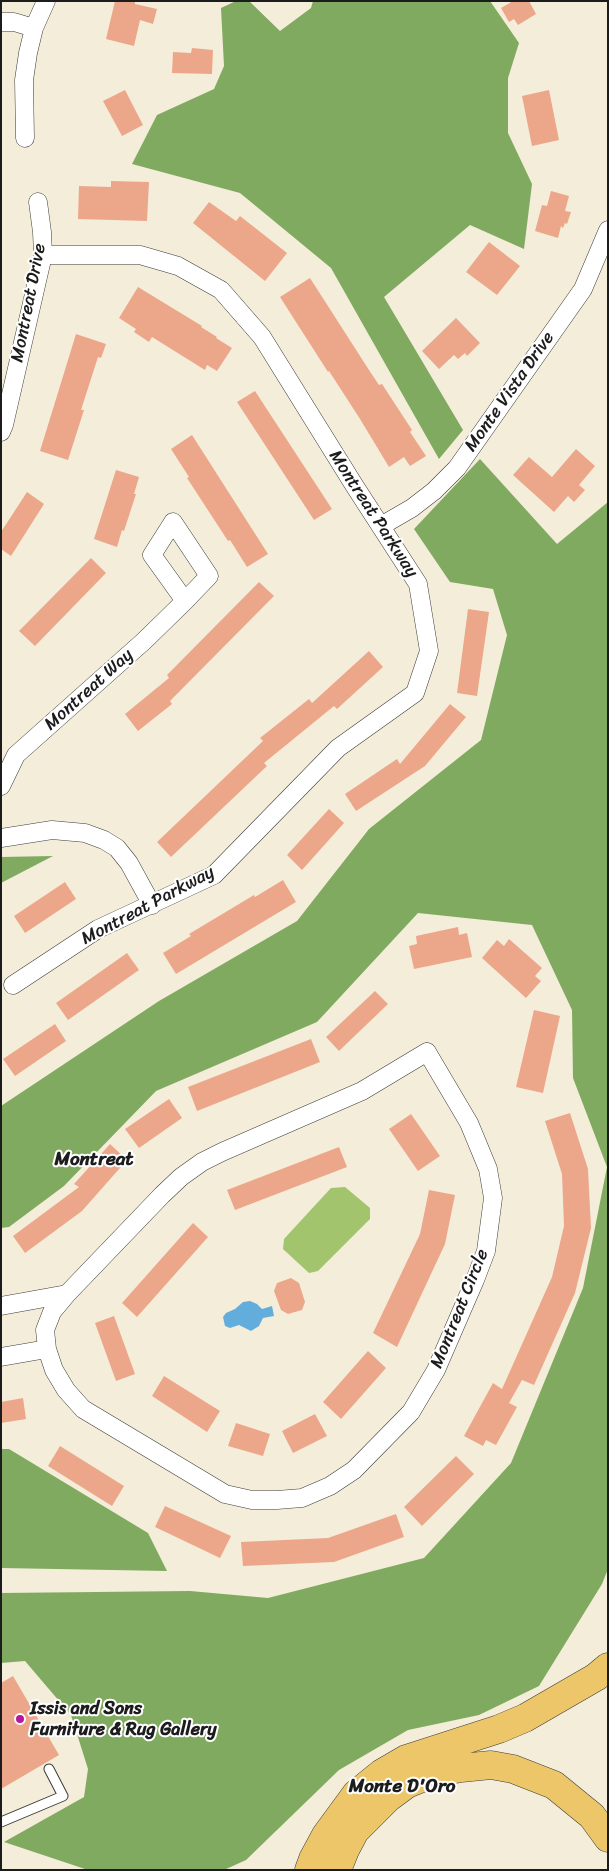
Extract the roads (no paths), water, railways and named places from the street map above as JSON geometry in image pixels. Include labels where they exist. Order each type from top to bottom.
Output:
[{"type":"highway","points":[[309,1870],[326,1835],[356,1794],[382,1772],[406,1759],[499,1729],[525,1718],[596,1677],[608,1667]]},
{"type":"highway","points":[[337,1870],[355,1831],[388,1798],[407,1784],[434,1773],[461,1768],[491,1766],[512,1768],[554,1785],[592,1816],[608,1838]]},
{"type":"street","points":[[25,138],[24,80],[28,53],[34,28],[46,1]]},
{"type":"street","points":[[1,22],[14,22],[34,28]]},
{"type":"street","name":"Montreat Drive","points":[[1,432],[4,426],[43,255],[38,202]]},
{"type":"street","name":"Monte Vista Drive","points":[[380,526],[412,508],[434,491],[457,468],[583,289],[608,230]]},
{"type":"street","name":"Montreat Parkway","points":[[13,985],[98,929],[214,875],[338,748],[415,693],[429,651],[418,584],[262,337],[221,290],[178,266],[140,255],[43,255]]},
{"type":"street","name":"Montreat Way","points":[[1,786],[16,755],[144,641],[185,601]]},
{"type":"street","points":[[1,838],[52,830],[85,833],[104,840],[117,848],[130,863],[152,905]]},
{"type":"street","name":"Montreat Circle","points":[[427,1052],[470,1123],[488,1169],[493,1198],[486,1251],[436,1370],[411,1412],[354,1470],[330,1486],[302,1498],[252,1500],[225,1494],[83,1408],[66,1390],[54,1370],[47,1349],[45,1330],[52,1312],[180,1177],[202,1162],[222,1152],[362,1091],[427,1052]]},
{"type":"street","points":[[1,1306],[67,1294]]},
{"type":"street","points":[[1,1356],[47,1349]]},
{"type":"lane","points":[[1,1822],[63,1796],[50,1769]]},
{"type":"water","points":[[250,1301],[262,1309],[272,1306],[274,1316],[263,1318],[259,1326],[251,1331],[239,1325],[230,1328],[225,1326],[223,1317],[226,1313],[235,1309],[243,1302]]},
{"type":"place","name":"Issis and Sons Furniture & Rug Gallery","points":[[20,1719]]},
{"type":"district","name":"Montreat","points":[[94,1160]]},
{"type":"district","name":"Monte D'Oro","points":[[402,1787]]}]
